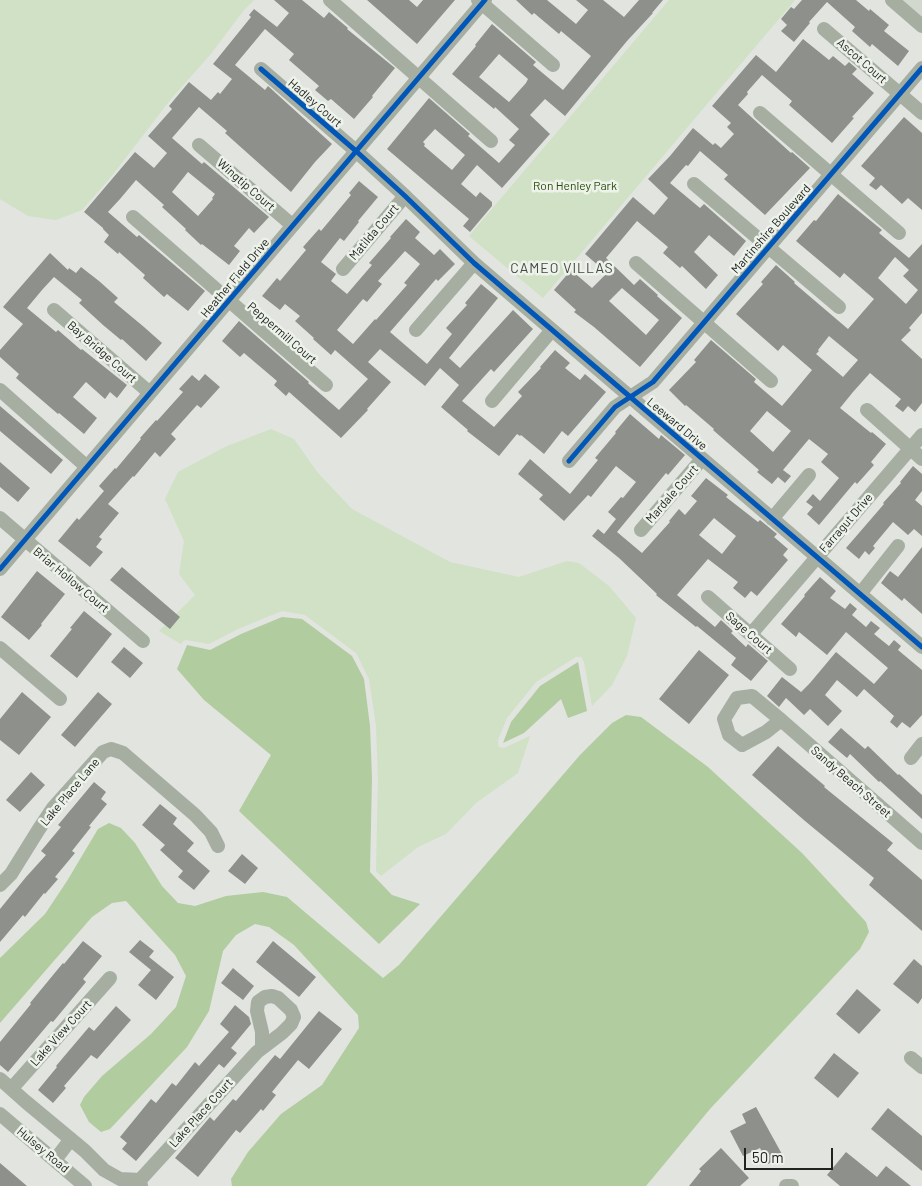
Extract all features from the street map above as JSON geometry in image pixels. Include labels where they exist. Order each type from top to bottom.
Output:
[{"type":"street","points":[[330,0],[491,141]]},
{"type":"street","points":[[892,0],[922,26]]},
{"type":"street","points":[[482,1],[553,65]]},
{"type":"street","name":"Heather Field Drive","points":[[0,569],[419,78],[482,1]]},
{"type":"street","name":"Ascot Court","points":[[824,29],[922,113]]},
{"type":"street","name":"Martinshire Boulevard","points":[[569,461],[615,407],[653,382],[922,68]]},
{"type":"street","name":"Hadley Court","points":[[261,69],[356,151]]},
{"type":"street","points":[[760,113],[899,233]]},
{"type":"street","name":"Wingtip Court","points":[[199,145],[292,225]]},
{"type":"street","name":"Leeward Drive","points":[[356,151],[474,263],[922,648]]},
{"type":"street","points":[[694,184],[839,307]]},
{"type":"street","name":"Matilda Court","points":[[343,269],[405,196]]},
{"type":"street","name":"Peppermill Court","points":[[133,217],[326,385]]},
{"type":"street","points":[[416,330],[474,263]]},
{"type":"street","points":[[636,263],[771,381]]},
{"type":"street","name":"Bay Bridge Court","points":[[54,310],[150,393]]},
{"type":"street","points":[[492,401],[552,330]]},
{"type":"street","points":[[0,390],[87,467]]},
{"type":"street","points":[[867,410],[922,459]]},
{"type":"street","name":"Farragut Drive","points":[[751,634],[922,435]]},
{"type":"street","name":"Mardale Court","points":[[641,530],[702,459]]},
{"type":"street","points":[[772,519],[810,475]]},
{"type":"street","name":"Briar Hollow Court","points":[[0,518],[143,641]]},
{"type":"street","points":[[860,594],[898,546]]},
{"type":"street","name":"Sage Court","points":[[708,597],[790,669]]},
{"type":"street","points":[[0,648],[60,699]]},
{"type":"street","name":"Sandy Beach Street","points":[[781,720],[922,843]]},
{"type":"street","points":[[910,758],[922,744]]},
{"type":"street","name":"Lake Place Lane","points":[[0,885],[11,874],[53,808],[102,752],[111,749],[123,753],[195,815],[211,832],[218,846]]},
{"type":"street","name":"Lake View Court","points":[[12,1088],[110,978]]},
{"type":"street","name":"Lake Place Court","points":[[141,1183],[262,1048]]},
{"type":"street","points":[[0,1079],[71,1139],[104,1170],[120,1179],[141,1183]]},
{"type":"street","name":"Hulsey Road","points":[[0,1114],[85,1186]]},
{"type":"street","points":[[55,1160],[71,1139]]},
{"type":"street","points":[[786,1186],[792,1186]]},
{"type":"shaded area","points":[[901,0],[922,0],[922,18]]},
{"type":"shaded area","points":[[282,617],[302,619],[352,656],[364,679],[370,726],[372,778],[370,872],[392,895],[420,904],[379,944],[239,811],[271,755],[204,700],[177,669],[187,645],[210,650],[241,634]]},
{"type":"shaded area","points":[[578,662],[587,711],[568,718],[561,699],[524,733],[503,743],[511,722],[540,686]]},
{"type":"shaded area","points":[[626,715],[641,717],[708,767],[802,853],[866,922],[869,932],[860,949],[710,1109],[646,1186],[232,1186],[231,1179],[248,1152],[281,1114],[322,1085],[359,1028],[358,1015],[294,945],[269,927],[255,924],[236,935],[223,951],[209,1011],[187,1047],[110,1129],[101,1132],[89,1122],[80,1105],[84,1097],[102,1076],[151,1034],[176,1007],[186,976],[175,955],[126,901],[112,903],[92,917],[0,1023],[0,958],[45,914],[98,829],[109,823],[121,828],[135,843],[162,886],[178,903],[195,906],[226,896],[263,892],[287,897],[383,978],[399,965],[580,755],[612,723]]},
{"type":"green space","points":[[0,0],[254,0],[244,10],[210,55],[171,99],[111,177],[82,210],[56,220],[28,216],[0,199]]},
{"type":"green space","name":"Ron Henley Park","points":[[669,0],[795,0],[543,298],[469,236]]},
{"type":"green space","points":[[271,429],[294,439],[318,473],[352,509],[450,562],[519,577],[567,561],[579,563],[609,586],[636,618],[627,656],[612,685],[592,706],[584,662],[581,657],[576,657],[536,682],[507,718],[498,740],[499,747],[504,748],[530,736],[518,773],[476,803],[446,834],[418,847],[381,876],[376,871],[378,778],[376,726],[369,679],[356,653],[305,615],[282,611],[238,629],[209,644],[186,640],[181,644],[159,631],[195,595],[179,574],[184,541],[165,499],[178,472],[225,447]]},
{"type":"building","points":[[274,0],[302,0],[324,18],[329,12],[395,68],[354,119],[331,99],[328,101],[315,90],[319,86],[289,60],[294,54],[265,29],[235,65],[265,90],[268,86],[332,144],[291,192],[199,107],[172,138],[202,164],[204,162],[269,217],[254,233],[249,228],[234,246],[240,251],[229,265],[201,245],[162,207],[164,205],[136,180],[108,212],[137,237],[139,235],[205,291],[188,311],[167,294],[164,297],[143,278],[145,275],[119,252],[118,254],[104,242],[109,235],[84,212],[135,152],[154,168],[167,153],[148,136],[172,109],[169,106],[189,82],[211,100],[218,92],[220,94],[232,79],[213,64],[251,17],[249,15],[254,9],[277,27],[289,13]],"holes":[[[188,172],[215,194],[198,216],[172,192]]]},
{"type":"building","points":[[367,0],[409,0],[417,7],[423,0],[455,0],[417,44]]},
{"type":"building","points":[[516,0],[547,0],[576,24],[588,10],[576,0],[603,0],[624,17],[639,0],[663,0],[565,116],[545,99],[530,115],[550,134],[502,188],[477,165],[461,184],[476,197],[480,192],[492,202],[492,206],[470,232],[463,226],[469,219],[387,149],[429,98],[470,134],[468,136],[499,163],[515,145],[509,140],[519,129],[495,107],[494,109],[452,74],[492,24],[536,62],[533,65],[563,90],[591,56],[561,31],[559,34],[534,13],[532,15]],"holes":[[[499,54],[528,79],[509,102],[479,77]],[[435,129],[465,155],[452,170],[424,146],[423,142]]]},
{"type":"building","points":[[802,0],[856,0],[889,25],[884,31],[909,51],[898,66],[872,44],[870,47],[852,31],[855,27],[827,2],[794,42],[781,31],[787,25],[781,19],[791,7],[794,9]]},
{"type":"building","points":[[803,39],[829,60],[833,56],[845,66],[849,62],[857,69],[852,74],[874,93],[832,143],[789,105],[792,101],[762,75],[747,92],[748,94],[738,105],[810,168],[765,215],[724,179],[728,175],[700,151],[688,166],[686,165],[670,183],[700,208],[704,204],[746,241],[734,256],[709,235],[694,252],[718,275],[706,289],[682,266],[680,268],[663,253],[668,247],[637,221],[606,258],[634,285],[640,279],[682,318],[640,367],[574,312],[576,310],[554,290],[571,270],[592,288],[607,273],[585,254],[633,197],[654,215],[668,198],[648,179],[693,128],[713,145],[715,143],[721,148],[734,134],[727,127],[731,123],[712,106],[756,55],[776,72]],"holes":[[[622,288],[659,320],[646,335],[609,301]]]},
{"type":"building","points":[[904,117],[922,133],[922,210],[908,198],[902,204],[881,185],[876,190],[869,185],[875,178],[861,166]]},
{"type":"building","points":[[359,181],[378,197],[344,241],[340,238],[321,262],[336,274],[331,281],[347,294],[372,265],[369,263],[406,219],[420,232],[415,238],[434,255],[440,249],[455,264],[438,281],[436,279],[390,332],[427,364],[452,334],[446,328],[467,305],[465,303],[481,284],[498,298],[449,358],[460,368],[513,310],[533,329],[494,372],[491,369],[462,401],[494,427],[522,396],[518,392],[555,350],[570,363],[565,368],[580,380],[585,374],[606,392],[568,436],[562,431],[544,454],[521,435],[517,434],[499,456],[467,431],[441,407],[459,385],[440,368],[425,386],[380,349],[368,362],[391,382],[341,438],[289,392],[286,396],[274,385],[277,381],[244,353],[240,357],[222,341],[239,321],[339,410],[368,379],[335,350],[331,355],[313,339],[295,321],[300,316],[285,304],[280,310],[262,296],[277,278],[280,281],[306,250],[303,247],[319,229],[321,231],[351,195],[349,193]],"holes":[[[405,251],[420,264],[404,283],[407,285],[353,344],[337,330],[363,299],[367,302],[382,284],[378,281]]]},
{"type":"building","points":[[838,194],[882,230],[879,233],[909,258],[922,244],[922,313],[909,328],[911,330],[901,340],[922,359],[922,403],[915,412],[908,406],[903,412],[895,406],[901,399],[870,373],[853,392],[840,408],[886,444],[871,462],[874,465],[857,484],[855,482],[819,525],[807,514],[813,507],[806,502],[813,494],[820,501],[839,478],[821,462],[828,454],[809,439],[783,470],[791,476],[785,483],[778,477],[772,484],[757,472],[759,470],[669,390],[696,362],[694,360],[711,340],[756,379],[754,382],[782,406],[812,370],[783,345],[778,351],[736,314],[763,284],[761,282],[776,265],[848,329],[874,299],[844,273],[840,278],[796,241],[814,220],[816,221]],"holes":[[[895,257],[909,270],[903,276],[918,290],[906,304],[878,278]],[[829,336],[858,360],[843,377],[816,354]],[[767,411],[791,431],[773,452],[750,431]]]},
{"type":"building","points":[[50,253],[68,270],[69,268],[76,273],[81,267],[99,281],[118,298],[114,302],[162,343],[146,361],[103,325],[79,303],[82,300],[54,277],[42,290],[27,308],[127,385],[117,398],[110,392],[105,399],[85,383],[73,397],[97,418],[84,434],[16,378],[19,374],[0,357],[0,350],[23,324],[3,307]]},
{"type":"building","points":[[205,374],[220,387],[201,408],[197,405],[171,434],[176,439],[160,457],[155,452],[108,504],[119,513],[99,537],[102,539],[96,547],[103,552],[90,567],[58,541],[77,518],[79,520],[104,491],[99,486],[183,392],[179,389],[192,375],[199,381]]},
{"type":"building","points":[[0,406],[63,460],[51,474],[0,431]]},
{"type":"building","points":[[630,414],[659,439],[661,435],[685,455],[668,475],[666,473],[617,532],[642,553],[679,509],[685,515],[697,501],[691,496],[706,478],[728,495],[726,497],[777,534],[774,537],[788,549],[783,555],[788,560],[757,596],[751,591],[745,598],[733,588],[738,582],[708,559],[677,595],[715,627],[721,620],[746,647],[748,644],[768,661],[751,681],[731,665],[736,658],[656,595],[619,558],[592,536],[598,529],[604,534],[616,519],[608,512],[636,482],[616,466],[591,497],[588,495],[564,521],[539,499],[543,495],[518,474],[530,459],[570,494],[598,460],[595,458]],"holes":[[[714,518],[736,536],[722,554],[699,535]]]},
{"type":"building","points":[[0,462],[30,488],[18,502],[0,487]]},
{"type":"building","points":[[913,466],[922,474],[922,491],[915,500],[922,506],[922,536],[914,529],[908,535],[893,522],[873,546],[875,548],[869,555],[865,551],[859,559],[846,548],[884,504]]},
{"type":"building","points":[[922,547],[922,614],[904,598],[902,601],[881,583],[890,571],[898,577]]},
{"type":"building","points":[[122,567],[180,617],[170,629],[110,580]]},
{"type":"building","points":[[37,571],[65,594],[29,640],[1,617]]},
{"type":"building","points":[[820,577],[836,591],[830,598],[845,609],[850,603],[857,609],[852,615],[866,627],[871,621],[880,628],[874,634],[889,646],[894,640],[901,646],[898,650],[922,670],[922,715],[910,728],[902,722],[897,728],[890,722],[894,716],[864,689],[857,697],[837,680],[825,695],[842,711],[828,726],[810,709],[804,715],[786,698],[779,707],[767,696],[782,677],[801,692],[836,652],[874,684],[888,668],[846,632],[827,655],[799,632],[796,637],[781,624]]},
{"type":"building","points":[[84,611],[112,634],[77,678],[50,656]]},
{"type":"building","points":[[124,647],[143,663],[130,678],[111,662]]},
{"type":"building","points":[[699,650],[729,675],[689,724],[659,699]]},
{"type":"building","points":[[22,692],[51,717],[19,755],[0,740],[0,719]]},
{"type":"building","points":[[98,692],[112,704],[75,747],[61,735]]},
{"type":"building","points":[[841,728],[865,749],[868,746],[922,795],[922,819],[850,754],[847,758],[828,742]]},
{"type":"building","points":[[778,746],[824,787],[893,843],[887,850],[922,880],[922,931],[869,885],[874,878],[752,775]]},
{"type":"building","points":[[31,772],[45,785],[20,812],[6,800]]},
{"type":"building","points":[[94,782],[106,792],[101,799],[107,804],[72,851],[75,853],[55,877],[58,879],[0,942],[0,909],[46,855],[41,851],[61,827],[58,825]]},
{"type":"building","points":[[160,804],[177,818],[173,824],[194,843],[187,851],[210,871],[194,890],[178,877],[183,871],[160,850],[165,845],[142,825]]},
{"type":"building","points":[[242,854],[258,868],[245,884],[228,871]]},
{"type":"building","points":[[140,940],[154,951],[149,957],[174,977],[156,1000],[138,985],[151,970],[129,952]]},
{"type":"building","points":[[83,941],[102,956],[83,979],[86,982],[8,1072],[0,1065],[0,1042],[30,1003]]},
{"type":"building","points":[[273,941],[316,977],[299,997],[256,962]]},
{"type":"building","points":[[914,959],[922,966],[922,998],[918,1004],[893,984]]},
{"type":"building","points":[[233,968],[254,986],[243,1000],[221,983]]},
{"type":"building","points":[[857,989],[881,1010],[859,1034],[836,1014]]},
{"type":"building","points":[[235,1005],[249,1017],[251,1024],[231,1048],[237,1053],[224,1068],[219,1064],[136,1161],[122,1149],[127,1143],[120,1137],[151,1099],[156,1103],[172,1083],[176,1086],[195,1062],[199,1066],[229,1032],[220,1024]]},
{"type":"building","points":[[116,1006],[131,1020],[97,1059],[91,1055],[64,1086],[66,1088],[53,1103],[38,1090],[89,1027],[94,1031]]},
{"type":"building","points":[[319,1011],[342,1029],[309,1069],[298,1060],[272,1092],[276,1095],[263,1111],[261,1109],[240,1133],[236,1130],[198,1177],[175,1158],[210,1117],[214,1121],[233,1099],[236,1101],[275,1055],[280,1059]]},
{"type":"building","points":[[834,1053],[859,1073],[838,1098],[814,1078]]},
{"type":"building","points":[[756,1107],[783,1156],[768,1164],[760,1148],[743,1156],[730,1131],[746,1123],[742,1114]]},
{"type":"building","points":[[888,1108],[922,1136],[922,1171],[871,1129]]},
{"type":"building","points":[[721,1148],[749,1178],[740,1186],[689,1186],[701,1171],[699,1169]]},
{"type":"building","points":[[846,1152],[877,1177],[886,1166],[911,1186],[840,1186],[827,1175]]},
{"type":"building","points":[[0,1163],[27,1186],[0,1186]]},
{"type":"cycle path","points":[[0,569],[485,0]]},
{"type":"cycle path","points":[[569,461],[615,407],[653,382],[922,68]]},
{"type":"cycle path","points":[[261,69],[356,151],[474,263],[922,647]]},
{"type":"district","name":"CAMEO VILLAS","points":[[562,268]]}]
